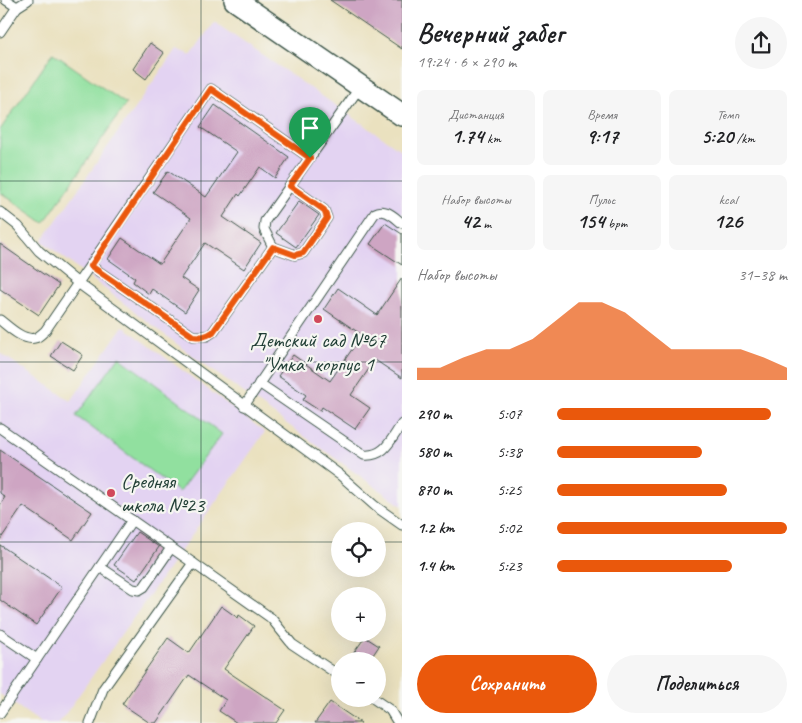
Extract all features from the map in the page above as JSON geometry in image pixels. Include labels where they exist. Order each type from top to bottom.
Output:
[{"type":"street","points":[[235,0],[402,115]]},
{"type":"lane","points":[[6,0],[17,7]]},
{"type":"lane","points":[[0,32],[17,7],[28,0]]},
{"type":"lane","points":[[290,186],[324,210],[327,218],[303,253],[295,255],[273,247],[263,226],[265,221],[360,87]]},
{"type":"lane","points":[[0,320],[28,338],[36,338],[45,331],[211,89],[310,158]]},
{"type":"lane","points":[[244,406],[375,213],[384,211],[402,223]]},
{"type":"lane","points":[[0,212],[18,226],[39,251],[78,284],[340,475],[375,506],[402,524]]},
{"type":"lane","points":[[91,266],[193,336],[200,337],[207,336],[213,332],[273,247]]},
{"type":"lane","points":[[259,384],[364,455],[372,456],[383,451],[402,424]]},
{"type":"lane","points":[[0,428],[271,618],[292,644],[331,670]]},
{"type":"lane","points":[[0,714],[132,520]]},
{"type":"lane","points":[[100,567],[133,589],[139,590],[144,587],[171,548]]},
{"type":"lane","points":[[90,723],[103,689],[193,563]]},
{"type":"lane","points":[[0,634],[37,659]]},
{"type":"lane","points":[[386,707],[390,710],[398,723]]},
{"type":"shaded area","points":[[214,22],[402,151],[402,506],[202,363],[42,241],[176,49],[191,55]]},
{"type":"shaded area","name":"Средняя школа №23","points":[[123,326],[265,432],[59,723],[41,723],[0,694],[0,353],[71,401]]},
{"type":"green space","points":[[53,53],[126,104],[44,223],[0,192],[0,130]]},
{"type":"green space","points":[[119,357],[222,434],[179,492],[76,416]]},
{"type":"building","points":[[330,0],[402,0],[402,49]]},
{"type":"building","points":[[150,43],[164,53],[146,79],[133,69]]},
{"type":"building","points":[[215,105],[289,157],[275,178],[260,167],[240,196],[238,194],[223,217],[261,243],[244,269],[205,243],[181,278],[199,290],[185,312],[152,289],[149,294],[133,282],[135,278],[108,259],[122,238],[160,264],[191,218],[153,192],[168,171],[206,197],[237,152],[200,127]]},
{"type":"building","points":[[299,201],[319,215],[296,247],[276,233]]},
{"type":"building","points":[[385,223],[402,234],[402,265],[370,244]]},
{"type":"building","points":[[0,244],[59,285],[39,315],[0,289]]},
{"type":"building","points":[[402,278],[402,378],[375,360],[351,395],[370,408],[355,429],[322,407],[320,411],[303,400],[306,395],[278,376],[293,355],[330,381],[362,335],[324,309],[338,288],[377,315]]},
{"type":"building","points":[[61,341],[83,355],[73,370],[51,356]]},
{"type":"building","points":[[0,450],[92,512],[73,540],[23,506],[0,540],[0,505],[5,497],[0,493]]},
{"type":"building","points":[[137,532],[159,547],[136,580],[114,565]]},
{"type":"building","points":[[0,545],[62,587],[36,625],[0,600]]},
{"type":"building","points":[[221,606],[238,618],[239,615],[254,626],[224,669],[285,710],[276,723],[237,723],[219,711],[226,700],[189,675],[156,723],[150,723],[122,704],[168,638],[189,653]]},
{"type":"building","points":[[361,642],[373,642],[379,646],[375,652],[354,652]]},
{"type":"building","points":[[330,702],[331,707],[337,707],[361,723],[315,723]]},
{"type":"place","name":"Детский сад №67 \"Умка\" корпус 1","points":[[318,319]]},
{"type":"place","name":"Средняя школа №23","points":[[111,493]]},
{"type":"route","points":[[211,89],[310,158],[290,186],[324,210],[327,218],[326,222],[303,253],[299,255],[273,247],[213,332],[207,336],[193,336],[91,266],[211,89]]}]
